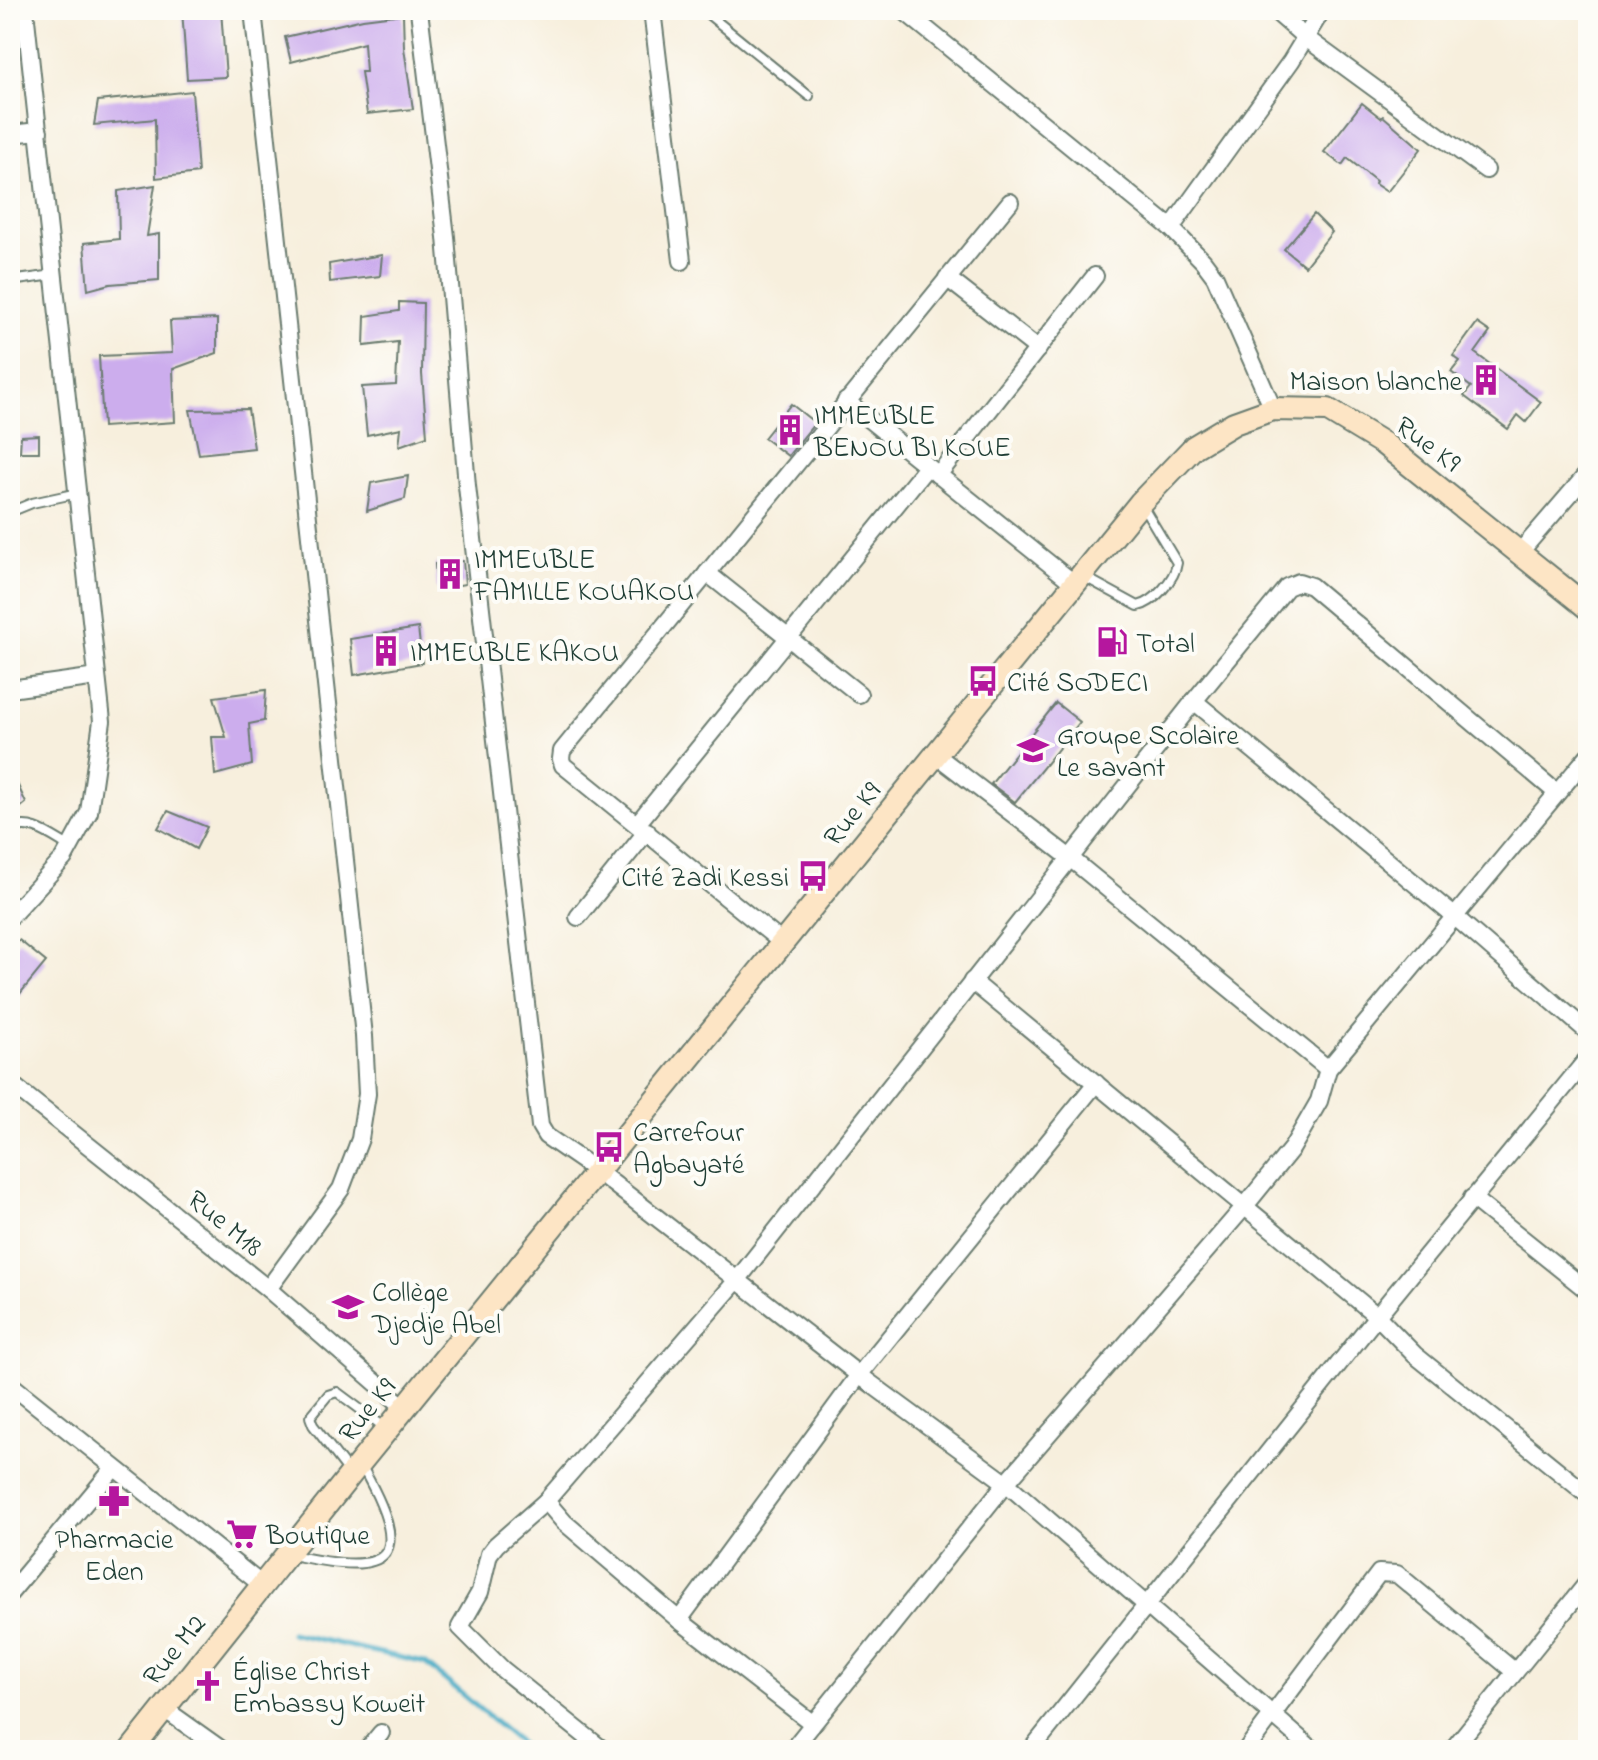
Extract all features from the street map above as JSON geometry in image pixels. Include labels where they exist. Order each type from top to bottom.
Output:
[{"type":"street","points":[[10,917],[64,858],[89,812],[102,721],[25,10]]},
{"type":"street","points":[[253,10],[364,1036],[367,1094],[360,1139],[341,1189],[268,1289]]},
{"type":"street","points":[[419,10],[446,237],[467,486],[540,1126],[546,1136],[597,1171],[859,1375],[1006,1483],[1313,1750]]},
{"type":"street","points":[[652,10],[682,261]]},
{"type":"street","points":[[903,10],[1171,228],[1203,261],[1215,277],[1273,409]]},
{"type":"street","points":[[1274,10],[1306,38],[1486,170]]},
{"type":"street","points":[[1171,228],[1306,38],[1322,10]]},
{"type":"street","points":[[10,134],[39,131]]},
{"type":"street","points":[[784,944],[563,765],[562,751],[1010,202]]},
{"type":"street","points":[[578,917],[642,827],[789,637],[1038,349],[1095,276]]},
{"type":"street","points":[[947,278],[1038,349]]},
{"type":"street","points":[[846,401],[932,471],[1080,580]]},
{"type":"street","name":"Rue K9","points":[[262,1585],[1141,502],[1194,447],[1234,423],[1273,409],[1328,410],[1384,444],[1588,608]]},
{"type":"street","points":[[1520,552],[1588,473]]},
{"type":"street","points":[[707,573],[859,694]]},
{"type":"street","points":[[603,1750],[502,1669],[460,1627],[480,1592],[489,1554],[546,1501],[738,1279],[1287,587],[1299,582],[1311,586],[1557,793]]},
{"type":"street","points":[[10,689],[97,677]]},
{"type":"street","points":[[1194,701],[1454,916],[1588,1032]]},
{"type":"street","points":[[936,755],[1070,858],[1328,1069]]},
{"type":"street","points":[[792,1750],[1006,1483],[1245,1206],[1304,1130],[1319,1101],[1328,1069],[1588,756]]},
{"type":"street","points":[[972,981],[1377,1316],[1415,1355],[1588,1495]]},
{"type":"street","points":[[1031,1750],[1377,1316],[1588,1058]]},
{"type":"street","name":"Rue M18","points":[[10,1083],[268,1289],[405,1408]]},
{"type":"street","points":[[679,1620],[859,1375],[1096,1083]]},
{"type":"street","points":[[1472,1198],[1588,1291]]},
{"type":"street","points":[[10,1384],[262,1585]]},
{"type":"street","points":[[10,1593],[114,1468]]},
{"type":"street","points":[[546,1501],[564,1522],[679,1620],[812,1723]]},
{"type":"street","points":[[1246,1750],[1379,1573],[1397,1574],[1515,1672]]},
{"type":"street","points":[[1452,1750],[1588,1582]]},
{"type":"street","name":"Rue M2","points":[[131,1750],[262,1585]]},
{"type":"street","points":[[163,1708],[222,1750]]},
{"type":"street","points":[[367,1750],[381,1733]]},
{"type":"lane","points":[[703,10],[809,96]]},
{"type":"lane","points":[[10,281],[54,275]]},
{"type":"lane","points":[[10,512],[32,503],[78,493]]},
{"type":"lane","points":[[1080,580],[1138,606],[1148,604],[1175,574],[1177,563],[1141,502]]},
{"type":"lane","points":[[10,830],[21,824],[30,826],[70,847]]},
{"type":"lane","points":[[287,1554],[358,1565],[375,1563],[385,1555],[391,1544],[380,1498],[313,1425],[310,1417],[328,1395],[337,1392],[388,1430]]},
{"type":"building","points":[[182,10],[221,10],[226,77],[187,79]]},
{"type":"building","points":[[403,14],[404,48],[413,109],[367,114],[361,72],[366,72],[364,43],[291,62],[285,37],[363,19]]},
{"type":"building","points":[[192,91],[198,173],[156,178],[155,119],[94,125],[98,101]]},
{"type":"building","points":[[1362,103],[1381,118],[1383,116],[1421,149],[1387,192],[1347,158],[1342,165],[1324,152]]},
{"type":"building","points":[[155,185],[147,236],[159,234],[159,280],[110,284],[88,290],[84,243],[119,239],[118,191]]},
{"type":"building","points":[[1314,214],[1332,232],[1305,266],[1284,249]]},
{"type":"building","points":[[382,255],[380,276],[330,282],[329,264]]},
{"type":"building","points":[[399,302],[423,303],[422,374],[427,436],[399,446],[401,428],[367,435],[362,387],[396,385],[398,342],[364,346],[365,316],[399,311]]},
{"type":"building","points":[[217,319],[217,353],[173,369],[175,422],[103,427],[99,356],[172,353],[170,321]]},
{"type":"building","name":"Maison blanche","points":[[1477,323],[1490,332],[1475,353],[1541,402],[1526,422],[1518,415],[1508,429],[1464,396],[1471,387],[1451,372],[1460,361],[1453,356]]},
{"type":"building","name":"IMMEUBLE BENOU BI KOUE","points":[[791,404],[815,423],[788,456],[764,438]]},
{"type":"building","points":[[248,409],[254,448],[199,454],[190,410]]},
{"type":"building","points":[[39,435],[39,452],[20,452],[21,436]]},
{"type":"building","points":[[408,476],[405,499],[367,511],[371,483]]},
{"type":"building","name":"IMMEUBLE FAMILLE KOUAKOU","points":[[463,561],[465,584],[437,589],[435,564]]},
{"type":"building","name":"IMMEUBLE KAKOU","points":[[418,628],[422,663],[354,675],[350,639]]},
{"type":"building","points":[[266,690],[264,721],[249,724],[252,765],[215,775],[212,737],[226,737],[214,697]]},
{"type":"building","points":[[1056,703],[1080,722],[1015,802],[991,784]]},
{"type":"building","points":[[10,768],[26,803],[10,816]]},
{"type":"building","points":[[168,811],[207,827],[196,849],[158,828]]},
{"type":"building","points":[[19,940],[46,962],[10,1006],[10,952]]},
{"type":"waterway","points":[[291,1633],[425,1663],[528,1750]]},
{"type":"place","name":"Maison blanche","points":[[1486,380]]},
{"type":"place","name":"IMMEUBLE BENOU BI KOUE","points":[[790,430]]},
{"type":"place","name":"IMMEUBLE FAMILLE KOUAKOU","points":[[450,574]]},
{"type":"place","name":"Total","points":[[1112,642]]},
{"type":"place","name":"IMMEUBLE KAKOU","points":[[386,651]]},
{"type":"place","name":"Cité SODECI","points":[[983,681]]},
{"type":"place","name":"Groupe Scolaire Le savant","points":[[1033,750]]},
{"type":"place","name":"Cité Zadi Kessi","points":[[813,876]]},
{"type":"place","name":"Carrefour Agbayaté","points":[[609,1147]]},
{"type":"place","name":"Collège Djedje Abel","points":[[348,1307]]},
{"type":"place","name":"Pharmacie Eden","points":[[114,1501]]},
{"type":"place","name":"Boutique","points":[[242,1534]]},
{"type":"place","name":"Église Christ Embassy Koweit","points":[[208,1686]]}]
